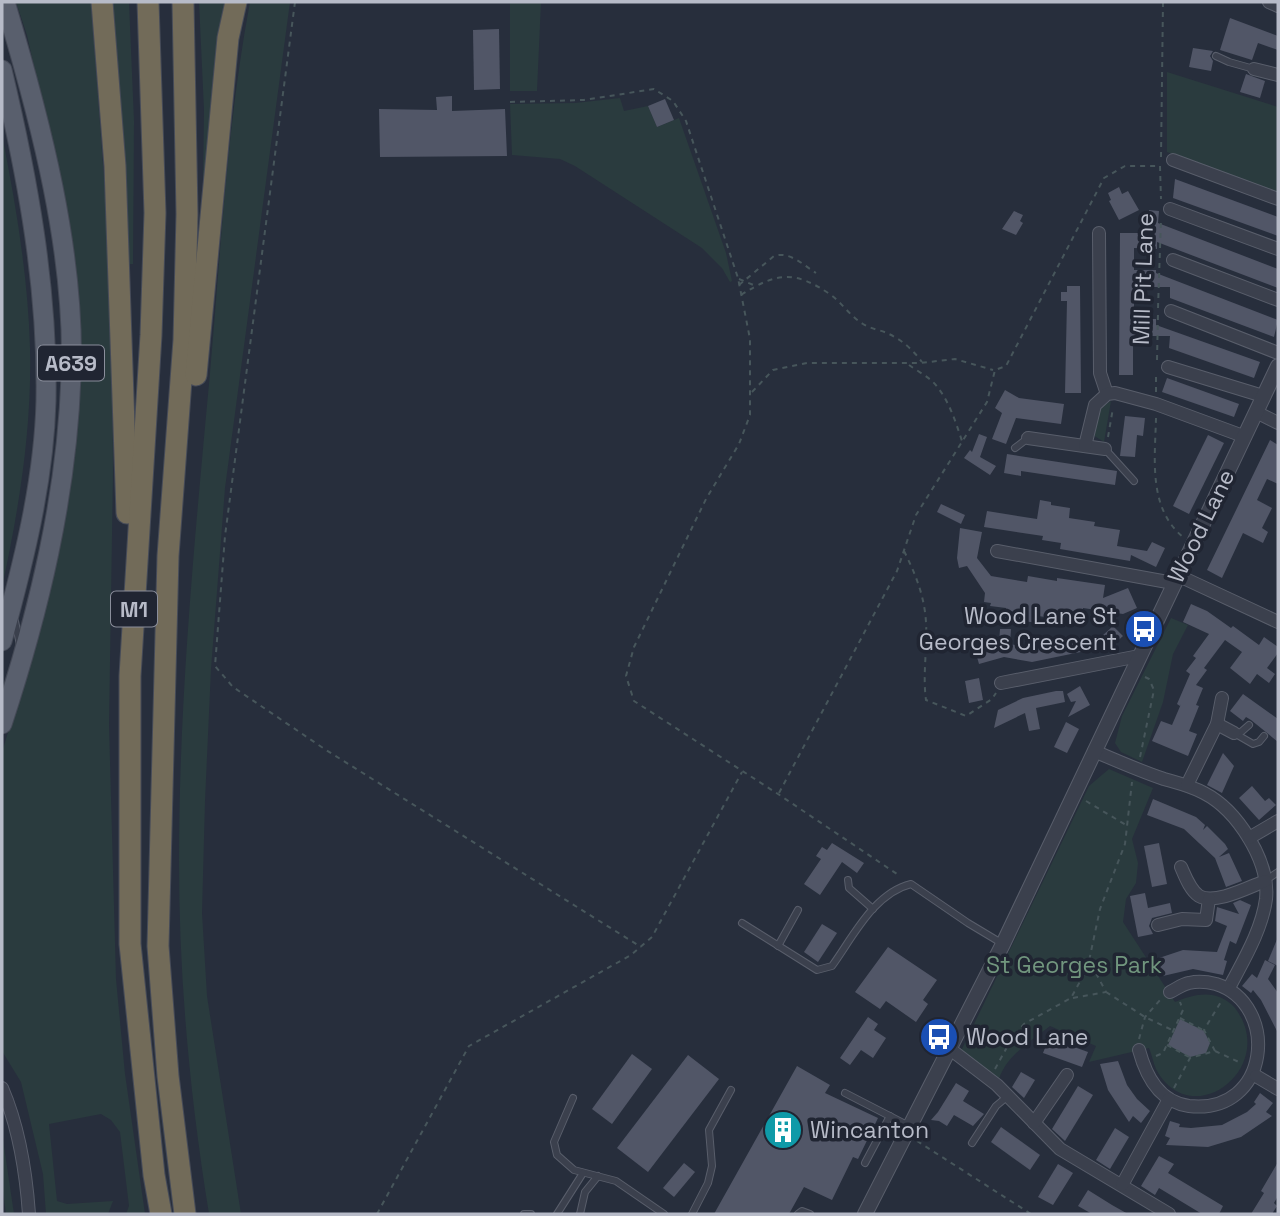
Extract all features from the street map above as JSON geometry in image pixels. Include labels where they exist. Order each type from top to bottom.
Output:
[{"type":"highway","points":[[102,2],[115,166],[126,429],[130,676]]},
{"type":"highway","name":"M1","points":[[148,2],[154,226],[150,349],[130,676],[130,944],[154,1175],[161,1214]]},
{"type":"highway","name":"M1","points":[[183,2],[187,214],[184,340],[168,556],[158,946],[168,1076],[185,1214]]},
{"type":"highway","name":"M1","points":[[163,679],[227,50],[236,2]]},
{"type":"main road","name":"A639","points":[[2,724],[44,577],[63,477],[71,377],[65,271],[54,195],[5,2]]},
{"type":"main road","name":"A639","points":[[2,70],[31,201],[45,328],[46,403],[37,490],[2,641]]},
{"type":"street","points":[[1269,2],[1278,6]]},
{"type":"street","points":[[1254,69],[1278,75]]},
{"type":"street","points":[[1173,160],[1278,199]]},
{"type":"street","points":[[1164,211],[1278,249]]},
{"type":"street","points":[[1090,251],[1100,231],[1100,373],[1111,394]]},
{"type":"street","points":[[1173,260],[1278,300]]},
{"type":"street","points":[[1171,311],[1278,353]]},
{"type":"street","points":[[1168,366],[1263,396]]},
{"type":"street","name":"Wood Lane","points":[[865,1214],[1003,944],[1278,366]]},
{"type":"street","points":[[1085,446],[1095,405],[1111,394],[1156,404],[1244,436]]},
{"type":"street","points":[[1255,412],[1278,424]]},
{"type":"street","points":[[1028,438],[1105,449]]},
{"type":"street","points":[[997,551],[1175,579],[1278,622]]},
{"type":"street","points":[[1001,683],[1139,656]]},
{"type":"street","points":[[1187,785],[1217,724],[1222,698]]},
{"type":"street","points":[[1217,724],[1234,733]]},
{"type":"street","points":[[1094,751],[1137,769],[1187,785],[1213,798],[1241,825],[1249,838],[1259,859],[1265,881],[1266,899],[1252,942],[1224,993]]},
{"type":"street","points":[[1249,838],[1278,821]]},
{"type":"street","points":[[1181,867],[1198,896],[1209,899],[1223,897],[1265,881]]},
{"type":"street","points":[[1158,925],[1182,919],[1206,920],[1209,899]]},
{"type":"street","points":[[1140,1056],[1146,1074],[1155,1087],[1169,1099],[1185,1105],[1206,1107],[1225,1102],[1241,1093],[1257,1073],[1264,1044],[1259,1021],[1244,998],[1224,993],[1207,982],[1189,983],[1170,992]]},
{"type":"street","points":[[950,1049],[1008,1096],[1060,1149],[1122,1185],[1153,1210],[1169,1214]]},
{"type":"street","points":[[1257,1073],[1278,1090]]},
{"type":"street","points":[[1034,1123],[1067,1075]]},
{"type":"street","points":[[2,1088],[16,1133],[29,1214]]},
{"type":"street","points":[[1122,1185],[1169,1099]]},
{"type":"lane","points":[[1216,56],[1254,69]]},
{"type":"lane","points":[[1015,448],[1028,438]]},
{"type":"lane","points":[[1105,449],[1134,481]]},
{"type":"lane","points":[[12,606],[23,657]]},
{"type":"lane","points":[[1234,733],[1241,732],[1249,725]]},
{"type":"lane","points":[[1234,733],[1253,744],[1264,736]]},
{"type":"lane","points":[[1265,881],[1278,872]]},
{"type":"lane","points":[[848,880],[849,887],[873,909]]},
{"type":"lane","points":[[742,923],[817,970],[826,968],[832,966],[873,909],[897,888],[911,884],[1003,944]]},
{"type":"lane","points":[[778,946],[798,910]]},
{"type":"lane","points":[[692,1214],[708,1183],[712,1166],[709,1130],[731,1090]]},
{"type":"lane","points":[[845,1093],[890,1116],[907,1130]]},
{"type":"lane","points":[[972,1143],[996,1106],[1008,1096]]},
{"type":"lane","points":[[573,1098],[554,1142],[557,1155],[564,1163],[583,1174],[598,1175],[615,1181],[664,1214]]},
{"type":"lane","points":[[865,1163],[890,1116]]},
{"type":"lane","points":[[557,1214],[583,1174]]},
{"type":"lane","points":[[580,1214],[585,1192],[598,1175]]},
{"type":"lane","points":[[798,1214],[802,1211],[810,1214]]},
{"type":"lane","points":[[524,1214],[531,1214]]},
{"type":"path","points":[[295,2],[225,536],[215,666],[233,687],[326,750],[641,947]]},
{"type":"path","name":"Mill Pit Lane","points":[[1163,2],[1160,166],[1164,211],[1155,478],[1159,502],[1168,521],[1181,537],[1193,542]]},
{"type":"path","points":[[510,102],[584,100],[654,89],[673,101],[686,121],[738,278],[750,339],[750,415],[739,444],[706,499],[634,647],[626,676],[634,701],[911,884]]},
{"type":"path","points":[[751,393],[772,370],[807,363],[922,363],[955,359],[995,370],[1006,366],[1104,178],[1125,166],[1160,166]]},
{"type":"path","points":[[739,285],[780,254],[794,258],[816,273]]},
{"type":"path","points":[[741,295],[756,286],[787,276],[807,281],[830,295],[862,324],[890,334],[903,343],[922,363]]},
{"type":"path","points":[[738,278],[756,286]]},
{"type":"path","points":[[906,363],[932,381],[940,391],[951,411],[962,442]]},
{"type":"path","points":[[778,794],[897,571],[916,515],[987,402],[995,370]]},
{"type":"path","points":[[1105,449],[1111,394]]},
{"type":"path","points":[[904,551],[917,578],[925,613],[926,700],[966,716],[992,699],[1001,683]]},
{"type":"path","points":[[1070,999],[1089,961],[1100,909],[1125,844],[1130,790],[1154,690],[1149,679],[1132,670]]},
{"type":"path","points":[[377,1214],[469,1045],[631,955],[652,937],[743,772]]},
{"type":"path","points":[[1074,793],[1127,826]]},
{"type":"path","points":[[1089,961],[1106,992],[1145,1017],[1173,1030]]},
{"type":"path","points":[[989,1079],[1012,1038],[1024,1024],[1070,999],[1106,992]]},
{"type":"path","points":[[1170,992],[1175,1002],[1180,1000],[1183,1010],[1163,1054],[1140,1056],[1139,1032],[1145,1017],[1157,1002],[1170,992]]},
{"type":"path","points":[[1204,1030],[1224,993]]},
{"type":"path","points":[[1179,1017],[1204,1030],[1215,1051],[1257,1073]]},
{"type":"path","points":[[1167,1045],[1190,1058],[1215,1051]]},
{"type":"path","points":[[1181,1092],[1174,1088],[1190,1058]]},
{"type":"path","points":[[907,1130],[1031,1214]]},
{"type":"green space","points":[[16,2],[91,2],[112,316],[113,473],[109,725],[116,979],[125,1074],[145,1214],[126,1214],[129,1206],[120,1132],[111,1120],[101,1114],[49,1124],[57,1201],[67,1204],[113,1201],[108,1214],[46,1214],[43,1174],[21,1082],[2,1051],[2,752],[26,674],[77,400],[51,143],[27,35]]},
{"type":"green space","points":[[108,2],[129,2],[134,121],[133,264],[125,264]]},
{"type":"green space","points":[[199,2],[231,2],[202,253],[204,110]]},
{"type":"green space","points":[[250,2],[290,2],[225,488],[211,669],[202,913],[207,996],[241,1214],[209,1214],[196,1126],[183,994],[179,861],[182,739],[194,556],[226,187]]},
{"type":"green space","points":[[510,2],[541,2],[537,91],[510,91]]},
{"type":"green space","points":[[1167,72],[1278,107],[1278,194],[1167,152]]},
{"type":"green space","points":[[620,98],[624,111],[648,106],[657,127],[679,118],[726,253],[732,281],[730,282],[722,268],[702,248],[575,166],[560,159],[512,155],[510,104],[575,103]]},
{"type":"green space","points":[[2,135],[24,268],[29,321],[30,378],[23,468],[2,587]]},
{"type":"green space","points":[[1111,401],[1104,442],[1093,435],[1100,408]]},
{"type":"green space","points":[[1171,618],[1188,625],[1173,654],[1163,702],[1142,762],[1121,752],[1115,743],[1122,716]]},
{"type":"green space","name":"St Georges Park","points":[[1109,769],[1153,788],[1132,839],[1138,863],[1136,883],[1126,899],[1123,922],[1175,1002],[1191,996],[1214,995],[1235,1008],[1246,1030],[1247,1052],[1239,1071],[1226,1085],[1208,1094],[1189,1096],[1171,1088],[1156,1069],[1149,1048],[1089,1062],[1096,1046],[1050,1026],[1013,1056],[999,1079],[961,1051],[1089,786]]},
{"type":"green space","points":[[2,1133],[14,1214],[6,1214],[2,1185]]},
{"type":"building","points":[[1230,18],[1278,36],[1278,50],[1258,43],[1252,60],[1220,50]]},
{"type":"building","points":[[499,29],[500,89],[474,90],[473,30]]},
{"type":"building","points":[[1193,48],[1213,51],[1210,56],[1213,61],[1211,71],[1189,67]]},
{"type":"building","points":[[1246,74],[1265,81],[1260,98],[1240,92]]},
{"type":"building","points":[[452,96],[452,111],[505,109],[507,156],[380,157],[379,109],[437,110],[436,97]]},
{"type":"building","points":[[665,99],[674,120],[657,127],[648,106]]},
{"type":"building","points":[[1175,179],[1278,217],[1278,236],[1173,198]]},
{"type":"building","points":[[1119,187],[1122,194],[1128,191],[1139,210],[1119,220],[1108,193]]},
{"type":"building","points":[[1149,210],[1159,211],[1158,223],[1278,269],[1278,288],[1157,242],[1157,249],[1134,248],[1134,270],[1156,270],[1156,273],[1278,320],[1274,337],[1170,298],[1170,287],[1134,287],[1134,319],[1156,319],[1156,325],[1260,362],[1254,378],[1169,348],[1170,336],[1133,336],[1133,375],[1119,375],[1120,233],[1148,233]]},
{"type":"building","points":[[1014,211],[1023,215],[1020,221],[1023,223],[1016,235],[1002,229]]},
{"type":"building","points":[[1067,286],[1080,286],[1081,393],[1065,393],[1067,301],[1061,301],[1061,292],[1067,292]]},
{"type":"building","points":[[1167,378],[1239,404],[1234,417],[1162,392]]},
{"type":"building","points":[[1005,390],[1019,398],[1064,404],[1061,424],[1016,418],[1006,444],[992,439],[1002,413],[995,408]]},
{"type":"building","points":[[1125,416],[1145,418],[1143,436],[1137,435],[1135,457],[1120,456]]},
{"type":"building","points":[[979,434],[987,437],[980,457],[996,466],[990,475],[964,458],[970,450],[972,452]]},
{"type":"building","points":[[1208,435],[1224,443],[1189,514],[1173,506]]},
{"type":"building","points":[[1270,440],[1278,445],[1278,484],[1267,479],[1257,500],[1272,508],[1262,528],[1268,532],[1263,543],[1243,533],[1222,578],[1207,570]]},
{"type":"building","points":[[1007,454],[1117,471],[1115,485],[1021,471],[1021,476],[1004,473]]},
{"type":"building","points":[[1040,500],[1070,508],[1069,518],[1120,530],[1117,546],[1147,551],[1152,542],[1165,548],[1156,567],[1131,555],[1130,561],[1060,549],[1061,543],[1042,540],[1043,536],[984,527],[987,511],[1037,519]]},
{"type":"building","points":[[941,504],[965,515],[961,524],[937,512]]},
{"type":"building","points":[[960,528],[982,532],[977,558],[991,576],[1027,582],[1028,576],[1057,581],[1057,578],[1105,585],[1103,598],[1128,588],[1137,608],[1123,614],[1083,608],[1083,613],[1058,610],[1060,619],[1038,616],[1037,623],[1005,618],[1006,608],[990,606],[991,603],[984,602],[985,593],[967,566],[959,568],[957,558]]},
{"type":"building","points":[[1191,604],[1207,611],[1231,628],[1233,626],[1259,645],[1264,637],[1278,647],[1278,653],[1267,668],[1275,674],[1269,683],[1257,674],[1250,684],[1230,668],[1242,652],[1225,640],[1204,668],[1207,670],[1196,685],[1203,688],[1189,731],[1197,734],[1188,756],[1152,741],[1161,721],[1172,725],[1181,704],[1177,704],[1190,674],[1186,671],[1209,634],[1183,622]]},
{"type":"building","points":[[1113,626],[1123,636],[1108,650],[1105,647],[1032,662],[1004,657],[979,664],[975,650],[999,643],[1000,629],[1011,629],[1010,644],[1031,648],[1089,635],[1091,646]]},
{"type":"building","points":[[979,678],[983,700],[969,703],[965,681]]},
{"type":"building","points":[[1080,686],[1090,705],[1068,717],[1076,701],[1071,702],[1067,694]]},
{"type":"building","points":[[1063,691],[1065,702],[1036,708],[1040,729],[1029,731],[1025,713],[994,728],[998,710],[1023,698]]},
{"type":"building","points":[[1243,694],[1278,719],[1278,742],[1251,720],[1246,717],[1243,721],[1230,711]]},
{"type":"building","points":[[1066,722],[1079,729],[1067,753],[1054,747]]},
{"type":"building","points":[[1223,753],[1234,766],[1222,793],[1207,785]]},
{"type":"building","points":[[1252,786],[1265,801],[1269,798],[1276,805],[1259,820],[1239,798]]},
{"type":"building","points":[[1153,799],[1196,817],[1205,825],[1203,830],[1207,826],[1228,849],[1219,857],[1229,853],[1242,881],[1226,887],[1215,858],[1184,829],[1147,815]]},
{"type":"building","points":[[832,843],[864,863],[857,873],[842,862],[820,895],[804,884],[821,859],[816,856],[822,847],[827,850]]},
{"type":"building","points":[[1159,843],[1167,884],[1152,887],[1144,846]]},
{"type":"building","points":[[1145,893],[1148,908],[1170,903],[1172,913],[1152,918],[1149,926],[1153,934],[1138,937],[1130,896]]},
{"type":"building","points":[[1240,900],[1251,905],[1236,944],[1230,941],[1223,975],[1193,969],[1163,976],[1156,959],[1183,950],[1217,952],[1227,926],[1215,921],[1217,907],[1239,914],[1233,903]]},
{"type":"building","points":[[822,924],[837,933],[818,962],[804,952]]},
{"type":"building","points":[[1278,937],[1278,966],[1268,961]]},
{"type":"building","points":[[888,947],[937,980],[923,1000],[928,1004],[916,1022],[886,1001],[880,1009],[855,992]]},
{"type":"building","points":[[1265,960],[1275,965],[1268,979],[1278,993],[1278,1033],[1261,1000],[1253,990],[1251,993],[1242,986],[1252,974],[1257,978]]},
{"type":"building","points":[[868,1017],[878,1024],[874,1030],[886,1038],[873,1058],[861,1050],[850,1065],[840,1058]]},
{"type":"building","points":[[1180,1019],[1204,1031],[1210,1043],[1206,1053],[1190,1057],[1168,1045]]},
{"type":"building","points":[[1049,1038],[1088,1052],[1082,1067],[1043,1053]]},
{"type":"building","points":[[632,1054],[652,1069],[612,1124],[592,1109]]},
{"type":"building","points":[[688,1055],[719,1079],[648,1172],[617,1148]]},
{"type":"building","points":[[1118,1061],[1127,1085],[1150,1111],[1141,1123],[1133,1116],[1129,1122],[1108,1090],[1100,1064]]},
{"type":"building","points":[[797,1066],[830,1085],[825,1093],[878,1118],[858,1159],[853,1157],[832,1200],[804,1187],[789,1214],[714,1214]]},
{"type":"building","points":[[1021,1072],[1035,1080],[1024,1098],[1012,1087]]},
{"type":"building","points":[[956,1083],[969,1091],[963,1101],[984,1114],[973,1126],[954,1115],[947,1126],[931,1120]]},
{"type":"building","points":[[1078,1086],[1093,1095],[1065,1141],[1052,1129]]},
{"type":"building","points":[[1260,1093],[1273,1103],[1266,1112],[1272,1116],[1241,1137],[1208,1147],[1166,1145],[1170,1138],[1165,1136],[1170,1121],[1180,1124],[1179,1127],[1191,1128],[1222,1125],[1247,1112],[1256,1104],[1254,1102]]},
{"type":"building","points":[[1001,1127],[1040,1155],[1030,1170],[991,1142]]},
{"type":"building","points":[[1115,1128],[1129,1137],[1110,1169],[1096,1160]]},
{"type":"building","points":[[1159,1156],[1174,1164],[1168,1173],[1223,1206],[1219,1214],[1202,1214],[1159,1188],[1155,1195],[1141,1186]]},
{"type":"building","points":[[1278,1162],[1278,1196],[1274,1203],[1277,1206],[1272,1214],[1251,1214],[1264,1193],[1261,1191]]},
{"type":"building","points":[[684,1163],[695,1172],[674,1197],[663,1188]]},
{"type":"building","points":[[1058,1164],[1073,1173],[1053,1205],[1038,1197]]},
{"type":"building","points":[[1088,1190],[1128,1214],[1092,1214],[1078,1206]]},
{"type":"place","name":"Wood Lane St Georges Crescent","points":[[1144,629]]},
{"type":"place","name":"Wood Lane","points":[[939,1037]]},
{"type":"place","name":"Wincanton","points":[[783,1130]]}]
